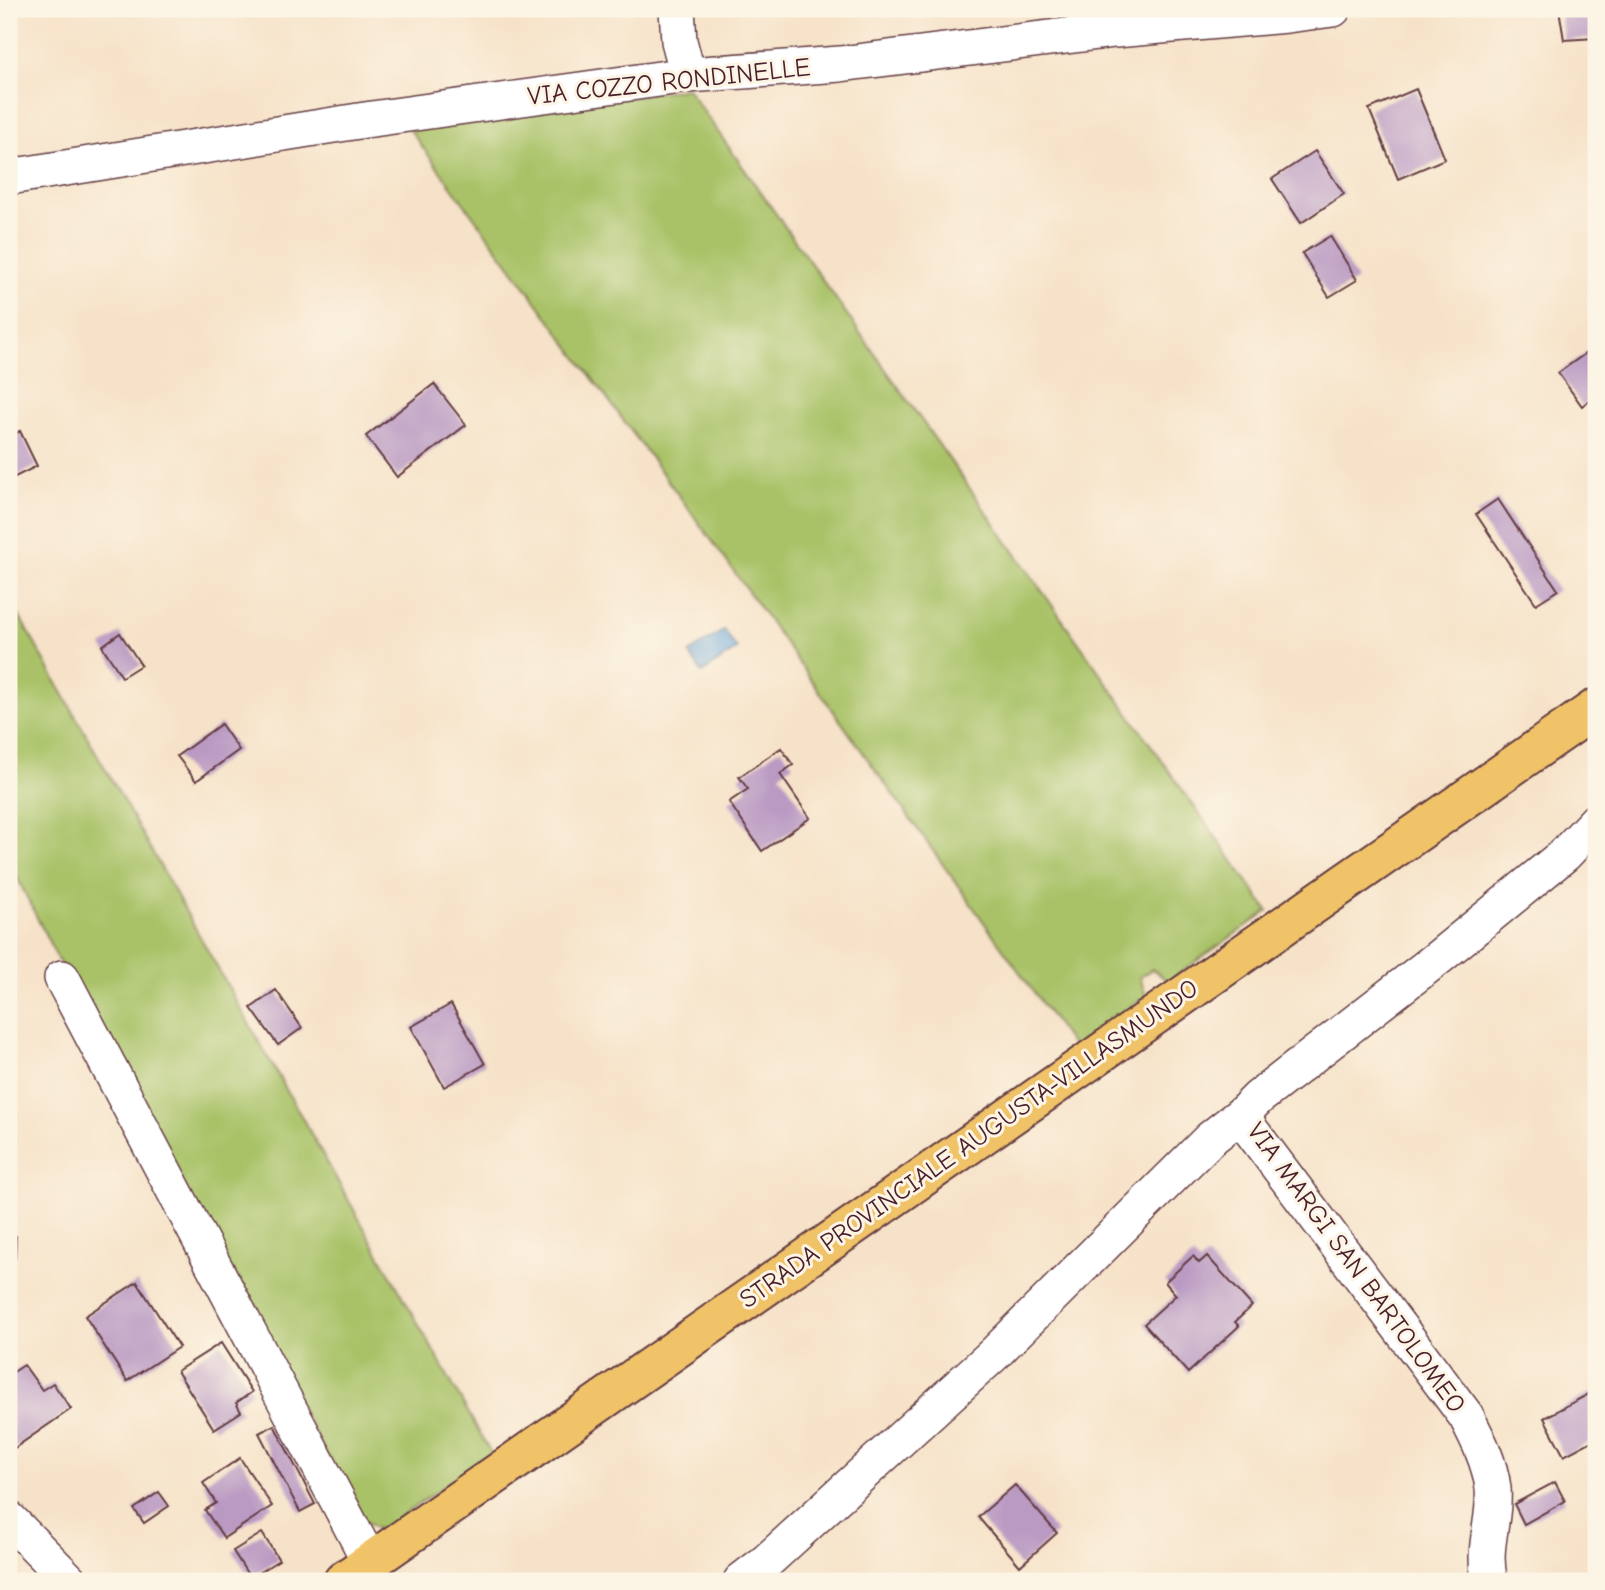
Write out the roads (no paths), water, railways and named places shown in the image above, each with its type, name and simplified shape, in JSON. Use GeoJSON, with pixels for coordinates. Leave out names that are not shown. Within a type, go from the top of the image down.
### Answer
{"type":"FeatureCollection","features":[{"type":"Feature","properties":{"kind":"main road","name":"STRADA PROVINCIALE AUGUSTA-VILLASMUNDO"},"geometry":{"type":"LineString","coordinates":[[356,1571],[1596,708]]}},
{"type":"Feature","properties":{"kind":"street"},"geometry":{"type":"LineString","coordinates":[[677,9],[679,41],[688,75]]}},
{"type":"Feature","properties":{"kind":"street","name":"VIA COZZO RONDINELLE"},"geometry":{"type":"LineString","coordinates":[[9,177],[365,120],[688,75],[840,64],[1115,30],[1333,9]]}},
{"type":"Feature","properties":{"kind":"street","name":"VIA MARGI SAN BARTOLOMEO"},"geometry":{"type":"LineString","coordinates":[[1490,1581],[1485,1563],[1493,1490],[1478,1438],[1465,1416],[1250,1129],[1243,1113],[1258,1098],[1438,958],[1565,854],[1596,821]]}},
{"type":"Feature","properties":{"kind":"street"},"geometry":{"type":"LineString","coordinates":[[61,978],[356,1571]]}},
{"type":"Feature","properties":{"kind":"street"},"geometry":{"type":"LineString","coordinates":[[741,1581],[766,1562],[994,1354],[1210,1139],[1243,1113]]}},
{"type":"Feature","properties":{"kind":"street"},"geometry":{"type":"LineString","coordinates":[[9,1519],[70,1581]]}},
{"type":"Feature","properties":{"kind":"water"},"geometry":{"type":"Polygon","coordinates":[[[724,630],[737,649],[702,673],[689,653],[724,630]]]}}]}
